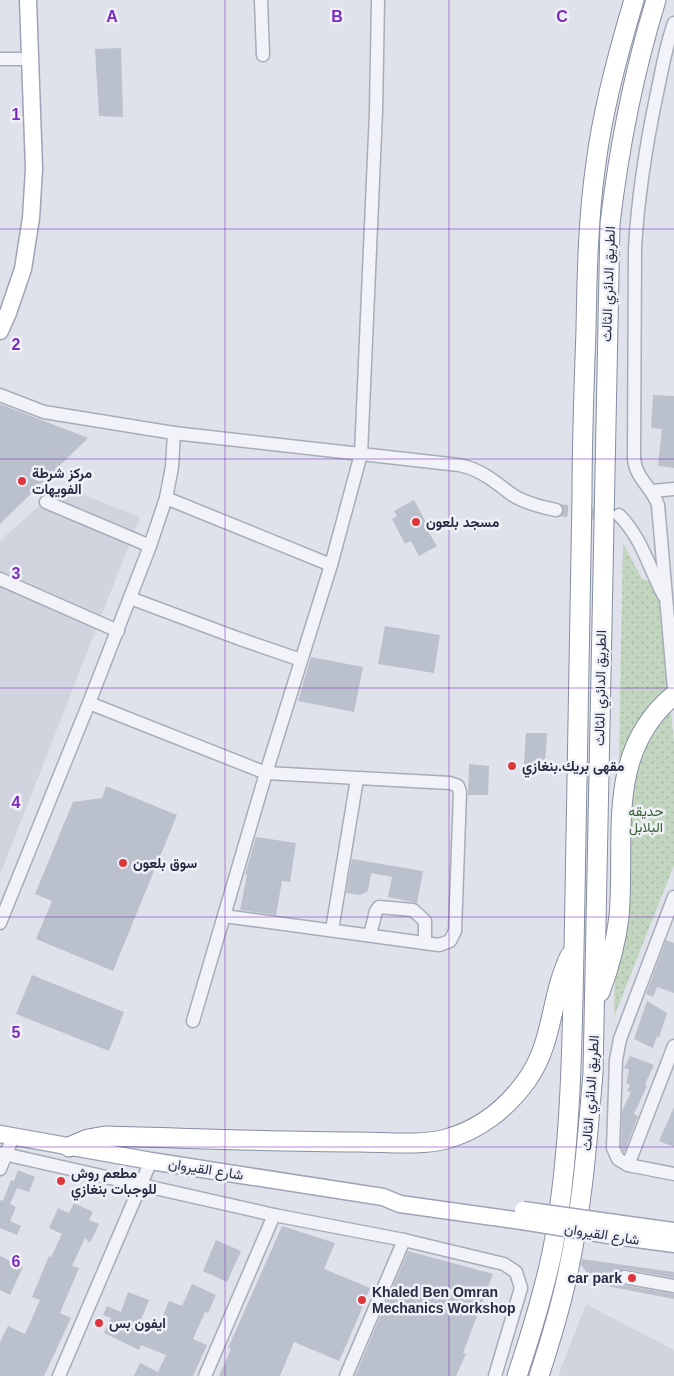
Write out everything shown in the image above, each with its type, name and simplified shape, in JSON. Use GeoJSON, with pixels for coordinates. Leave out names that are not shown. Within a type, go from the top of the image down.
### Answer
{"type":"FeatureCollection","features":[{"type":"Feature","properties":{"kind":"highway","name":"الطريق الدائري الثالث"},"geometry":{"type":"LineString","coordinates":[[517,1376],[540,1304],[552,1250],[561,1194],[571,1073],[582,466],[589,223],[602,128],[634,0]]}},
{"type":"Feature","properties":{"kind":"highway","name":"الطريق الدائري الثالث"},"geometry":{"type":"LineString","coordinates":[[538,1376],[566,1281],[582,1195],[593,1073],[610,224],[617,161],[627,112],[656,0]]}},
{"type":"Feature","properties":{"kind":"highway"},"geometry":{"type":"LineString","coordinates":[[594,1007],[610,962],[619,918],[622,797],[626,772],[643,729],[655,712],[674,695]]}},
{"type":"Feature","properties":{"kind":"highway"},"geometry":{"type":"LineString","coordinates":[[69,1147],[88,1139],[105,1136],[346,1142],[433,1142],[458,1135],[481,1124],[502,1109],[531,1073],[547,1039],[557,990],[574,948]]}},
{"type":"Feature","properties":{"kind":"main road"},"geometry":{"type":"LineString","coordinates":[[0,331],[23,269],[30,218],[34,169],[28,0]]}},
{"type":"Feature","properties":{"kind":"main road","name":"شارع القيروان"},"geometry":{"type":"LineString","coordinates":[[7,1136],[151,1161],[383,1197],[391,1202],[400,1204],[523,1216],[615,1229],[674,1231]]}},
{"type":"Feature","properties":{"kind":"main road","name":"شارع القيروان"},"geometry":{"type":"LineString","coordinates":[[615,1229],[674,1244]]}},
{"type":"Feature","properties":{"kind":"street"},"geometry":{"type":"LineString","coordinates":[[261,0],[263,55]]}},
{"type":"Feature","properties":{"kind":"street"},"geometry":{"type":"LineString","coordinates":[[192,1021],[266,773],[331,565],[361,454],[376,112],[378,0]]}},
{"type":"Feature","properties":{"kind":"street"},"geometry":{"type":"LineString","coordinates":[[674,22],[663,63],[645,149],[634,248],[634,460],[638,474],[656,498],[659,511],[667,603],[671,624],[674,689]]}},
{"type":"Feature","properties":{"kind":"street"},"geometry":{"type":"LineString","coordinates":[[0,59],[29,58]]}},
{"type":"Feature","properties":{"kind":"street"},"geometry":{"type":"LineString","coordinates":[[0,395],[44,412],[174,433],[471,467],[522,500],[556,510]]}},
{"type":"Feature","properties":{"kind":"street"},"geometry":{"type":"LineString","coordinates":[[0,922],[89,703],[150,546],[166,498],[172,467],[174,433]]}},
{"type":"Feature","properties":{"kind":"street"},"geometry":{"type":"LineString","coordinates":[[652,491],[674,489]]}},
{"type":"Feature","properties":{"kind":"street"},"geometry":{"type":"LineString","coordinates":[[166,498],[331,565]]}},
{"type":"Feature","properties":{"kind":"street"},"geometry":{"type":"LineString","coordinates":[[46,502],[150,546]]}},
{"type":"Feature","properties":{"kind":"street"},"geometry":{"type":"LineString","coordinates":[[619,515],[634,531],[652,574],[667,603]]}},
{"type":"Feature","properties":{"kind":"street"},"geometry":{"type":"LineString","coordinates":[[0,579],[118,630]]}},
{"type":"Feature","properties":{"kind":"street"},"geometry":{"type":"LineString","coordinates":[[130,598],[301,660]]}},
{"type":"Feature","properties":{"kind":"street"},"geometry":{"type":"LineString","coordinates":[[89,703],[266,773],[450,783],[458,786],[460,792],[455,931],[450,941],[439,945],[224,916]]}},
{"type":"Feature","properties":{"kind":"street"},"geometry":{"type":"LineString","coordinates":[[332,930],[358,779]]}},
{"type":"Feature","properties":{"kind":"street"},"geometry":{"type":"LineString","coordinates":[[674,897],[620,1039],[616,1060],[613,1148],[618,1159],[628,1165],[674,1174]]}},
{"type":"Feature","properties":{"kind":"street"},"geometry":{"type":"LineString","coordinates":[[370,935],[376,910],[380,907],[413,910],[425,921],[425,943]]}},
{"type":"Feature","properties":{"kind":"street"},"geometry":{"type":"LineString","coordinates":[[628,1165],[674,1046]]}},
{"type":"Feature","properties":{"kind":"street"},"geometry":{"type":"LineString","coordinates":[[0,1169],[7,1136]]}},
{"type":"Feature","properties":{"kind":"street"},"geometry":{"type":"LineString","coordinates":[[3,1154],[274,1215],[404,1240],[504,1264],[516,1272],[521,1288],[496,1376]]}},
{"type":"Feature","properties":{"kind":"street"},"geometry":{"type":"LineString","coordinates":[[59,1376],[151,1161]]}},
{"type":"Feature","properties":{"kind":"street"},"geometry":{"type":"LineString","coordinates":[[205,1376],[274,1215]]}},
{"type":"Feature","properties":{"kind":"street"},"geometry":{"type":"LineString","coordinates":[[346,1376],[404,1240]]}},
{"type":"Feature","properties":{"kind":"street"},"geometry":{"type":"LineString","coordinates":[[624,1277],[674,1286]]}},
{"type":"Feature","properties":{"kind":"shaded area"},"geometry":{"type":"Polygon","coordinates":[[[61,486],[140,517],[0,875],[0,541],[61,486]]]}},
{"type":"Feature","properties":{"kind":"shaded area"},"geometry":{"type":"Polygon","coordinates":[[[586,1304],[674,1350],[674,1376],[558,1376],[586,1304]]]}},
{"type":"Feature","properties":{"kind":"green space","name":"حديقه البلابل"},"geometry":{"type":"Polygon","coordinates":[[[623,543],[642,579],[659,584],[674,744],[674,865],[614,1017],[623,543]]]}},
{"type":"Feature","properties":{"kind":"building"},"geometry":{"type":"Polygon","coordinates":[[[121,48],[123,117],[99,116],[95,49],[121,48]]]}},
{"type":"Feature","properties":{"kind":"building"},"geometry":{"type":"Polygon","coordinates":[[[653,395],[674,396],[674,468],[658,466],[662,429],[651,428],[653,395]]]}},
{"type":"Feature","properties":{"kind":"building","name":"مركز شرطة الفويهات"},"geometry":{"type":"Polygon","coordinates":[[[0,404],[88,438],[0,524],[0,404]]]}},
{"type":"Feature","properties":{"kind":"building"},"geometry":{"type":"Polygon","coordinates":[[[414,500],[437,546],[419,556],[411,541],[405,544],[392,519],[397,516],[394,511],[414,500]]]}},
{"type":"Feature","properties":{"kind":"building"},"geometry":{"type":"Polygon","coordinates":[[[385,626],[440,635],[434,673],[378,664],[385,626]]]}},
{"type":"Feature","properties":{"kind":"building"},"geometry":{"type":"Polygon","coordinates":[[[311,657],[363,667],[354,712],[298,701],[311,657]]]}},
{"type":"Feature","properties":{"kind":"building"},"geometry":{"type":"Polygon","coordinates":[[[526,733],[547,733],[545,764],[524,764],[526,733]]]}},
{"type":"Feature","properties":{"kind":"building"},"geometry":{"type":"Polygon","coordinates":[[[469,764],[489,766],[488,795],[468,795],[469,764]]]}},
{"type":"Feature","properties":{"kind":"building"},"geometry":{"type":"Polygon","coordinates":[[[106,786],[177,815],[113,971],[36,939],[52,901],[35,894],[73,802],[102,798],[106,786]]]}},
{"type":"Feature","properties":{"kind":"building"},"geometry":{"type":"Polygon","coordinates":[[[256,837],[296,843],[290,882],[282,881],[276,915],[240,910],[247,875],[245,874],[256,837]]]}},
{"type":"Feature","properties":{"kind":"building"},"geometry":{"type":"Polygon","coordinates":[[[352,859],[423,871],[417,903],[388,897],[392,877],[371,873],[368,891],[360,895],[346,893],[352,859]]]}},
{"type":"Feature","properties":{"kind":"building"},"geometry":{"type":"Polygon","coordinates":[[[666,940],[674,943],[674,993],[657,987],[653,997],[646,994],[666,940]]]}},
{"type":"Feature","properties":{"kind":"building"},"geometry":{"type":"Polygon","coordinates":[[[32,975],[124,1012],[109,1051],[16,1014],[32,975]]]}},
{"type":"Feature","properties":{"kind":"building"},"geometry":{"type":"Polygon","coordinates":[[[647,1001],[667,1013],[659,1038],[657,1036],[653,1048],[634,1039],[647,1001]]]}},
{"type":"Feature","properties":{"kind":"building"},"geometry":{"type":"Polygon","coordinates":[[[630,1056],[654,1065],[634,1114],[638,1116],[624,1153],[621,1146],[622,1111],[631,1092],[627,1091],[630,1085],[626,1083],[629,1070],[624,1068],[630,1056]]]}},
{"type":"Feature","properties":{"kind":"building"},"geometry":{"type":"Polygon","coordinates":[[[674,1107],[674,1147],[659,1141],[674,1107]]]}},
{"type":"Feature","properties":{"kind":"building"},"geometry":{"type":"Polygon","coordinates":[[[18,1170],[35,1177],[29,1192],[17,1188],[10,1204],[16,1207],[10,1221],[21,1226],[17,1235],[0,1228],[0,1200],[3,1201],[11,1180],[14,1181],[18,1170]]]}},
{"type":"Feature","properties":{"kind":"building"},"geometry":{"type":"Polygon","coordinates":[[[74,1203],[93,1212],[89,1220],[99,1224],[90,1243],[85,1238],[72,1266],[79,1268],[60,1313],[71,1318],[44,1376],[0,1376],[0,1342],[8,1326],[25,1334],[40,1300],[32,1297],[49,1256],[51,1257],[62,1234],[49,1228],[58,1208],[69,1213],[74,1203]]]}},
{"type":"Feature","properties":{"kind":"building"},"geometry":{"type":"Polygon","coordinates":[[[282,1226],[335,1243],[324,1269],[370,1288],[355,1325],[339,1361],[294,1342],[280,1376],[219,1376],[231,1349],[228,1348],[282,1226]]]}},
{"type":"Feature","properties":{"kind":"building"},"geometry":{"type":"Polygon","coordinates":[[[216,1240],[241,1251],[227,1282],[203,1271],[216,1240]]]}},
{"type":"Feature","properties":{"kind":"building"},"geometry":{"type":"Polygon","coordinates":[[[408,1251],[493,1274],[463,1353],[466,1354],[456,1376],[355,1376],[408,1251]]]}},
{"type":"Feature","properties":{"kind":"building"},"geometry":{"type":"Polygon","coordinates":[[[0,1256],[23,1267],[10,1295],[0,1290],[0,1256]]]}},
{"type":"Feature","properties":{"kind":"building"},"geometry":{"type":"Polygon","coordinates":[[[582,1259],[674,1272],[674,1278],[625,1269],[618,1271],[616,1276],[622,1285],[674,1294],[674,1299],[596,1284],[581,1265],[582,1259]]]}},
{"type":"Feature","properties":{"kind":"building"},"geometry":{"type":"Polygon","coordinates":[[[192,1284],[216,1295],[208,1313],[205,1312],[193,1339],[207,1345],[193,1376],[134,1376],[140,1363],[158,1372],[166,1355],[141,1345],[139,1350],[104,1333],[111,1318],[103,1315],[107,1306],[121,1312],[128,1292],[149,1300],[140,1322],[157,1330],[169,1301],[182,1306],[192,1284]]]}},
{"type":"Feature","properties":{"kind":"tunnel"},"geometry":{"type":"LineString","coordinates":[[556,510],[611,515]]}},
{"type":"Feature","properties":{"kind":"place","name":"مركز شرطة الفويهات"},"geometry":{"type":"Point","coordinates":[22,481]}},
{"type":"Feature","properties":{"kind":"place","name":"مسجد بلعون"},"geometry":{"type":"Point","coordinates":[416,522]}},
{"type":"Feature","properties":{"kind":"place","name":"مقهى بريك.بنغازي"},"geometry":{"type":"Point","coordinates":[512,766]}},
{"type":"Feature","properties":{"kind":"place","name":"سوق بلعون"},"geometry":{"type":"Point","coordinates":[123,863]}},
{"type":"Feature","properties":{"kind":"place","name":"مطعم روش للوجبات بنغازي"},"geometry":{"type":"Point","coordinates":[61,1181]}},
{"type":"Feature","properties":{"kind":"place","name":"car park"},"geometry":{"type":"Point","coordinates":[632,1278]}},
{"type":"Feature","properties":{"kind":"place","name":"Khaled Ben Omran Mechanics Workshop"},"geometry":{"type":"Point","coordinates":[362,1300]}},
{"type":"Feature","properties":{"kind":"place","name":"ايفون بس"},"geometry":{"type":"Point","coordinates":[99,1323]}}]}
